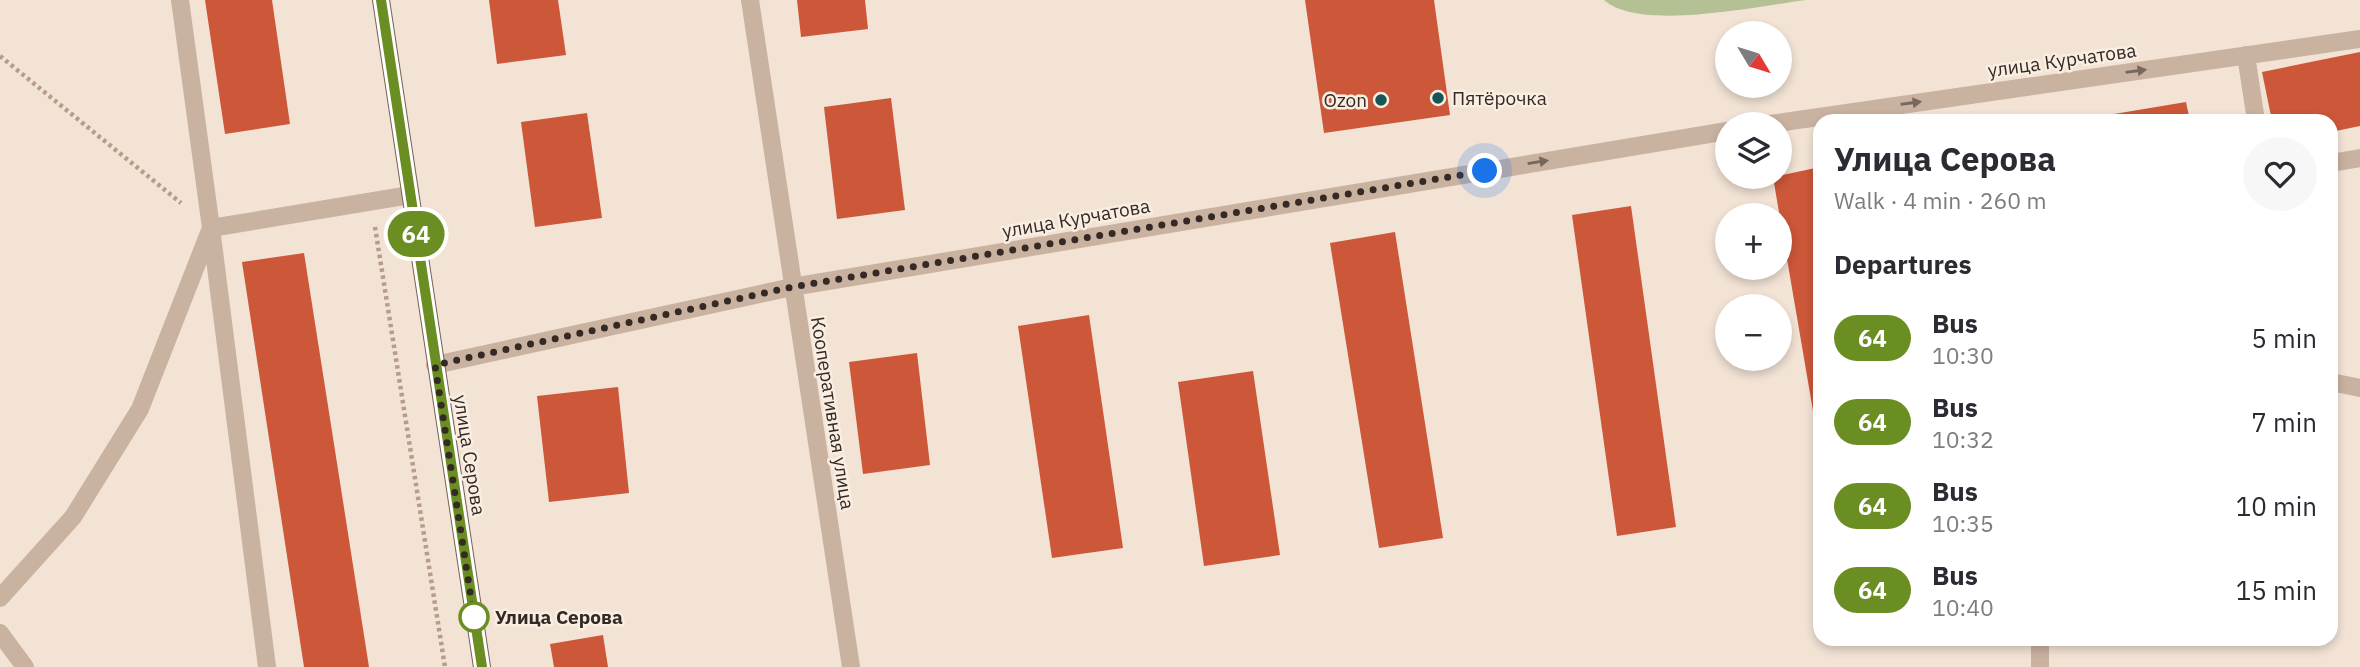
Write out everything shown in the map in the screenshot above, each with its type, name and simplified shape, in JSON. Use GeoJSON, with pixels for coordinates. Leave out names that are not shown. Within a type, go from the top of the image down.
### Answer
{"type":"FeatureCollection","features":[{"type":"Feature","properties":{"kind":"main road","name":"улица Серова"},"geometry":{"type":"LineString","coordinates":[[381,0],[482,667]]}},
{"type":"Feature","properties":{"kind":"street"},"geometry":{"type":"LineString","coordinates":[[180,0],[267,667]]}},
{"type":"Feature","properties":{"kind":"street","name":"Кооперативная улица"},"geometry":{"type":"LineString","coordinates":[[750,0],[851,667]]}},
{"type":"Feature","properties":{"kind":"street","name":"улица Курчатова"},"geometry":{"type":"LineString","coordinates":[[1839,114],[2360,38]]}},
{"type":"Feature","properties":{"kind":"street"},"geometry":{"type":"LineString","coordinates":[[2246,55],[2255,114]]}},
{"type":"Feature","properties":{"kind":"street","name":"улица Курчатова"},"geometry":{"type":"LineString","coordinates":[[1792,121],[1813,118]]}},
{"type":"Feature","properties":{"kind":"street","name":"улица Курчатова"},"geometry":{"type":"LineString","coordinates":[[435,365],[792,287],[1715,133]]}},
{"type":"Feature","properties":{"kind":"street"},"geometry":{"type":"LineString","coordinates":[[2338,162],[2360,158]]}},
{"type":"Feature","properties":{"kind":"street"},"geometry":{"type":"LineString","coordinates":[[211,228],[410,195]]}},
{"type":"Feature","properties":{"kind":"street"},"geometry":{"type":"LineString","coordinates":[[0,598],[73,517],[140,409],[211,228]]}},
{"type":"Feature","properties":{"kind":"street"},"geometry":{"type":"LineString","coordinates":[[2338,383],[2360,388]]}},
{"type":"Feature","properties":{"kind":"street"},"geometry":{"type":"LineString","coordinates":[[0,633],[25,667]]}},
{"type":"Feature","properties":{"kind":"street"},"geometry":{"type":"LineString","coordinates":[[2040,646],[2040,667]]}},
{"type":"Feature","properties":{"kind":"path"},"geometry":{"type":"LineString","coordinates":[[0,56],[211,228]]}},
{"type":"Feature","properties":{"kind":"path"},"geometry":{"type":"LineString","coordinates":[[371,202],[445,667]]}},
{"type":"Feature","properties":{"kind":"green space"},"geometry":{"type":"Polygon","coordinates":[[[1604,0],[1806,0],[1671,16],[1621,9],[1604,0]]]}},
{"type":"Feature","properties":{"kind":"building"},"geometry":{"type":"Polygon","coordinates":[[[205,0],[272,0],[290,124],[225,134],[205,0]]]}},
{"type":"Feature","properties":{"kind":"building"},"geometry":{"type":"Polygon","coordinates":[[[489,0],[558,0],[566,55],[497,64],[489,0]]]}},
{"type":"Feature","properties":{"kind":"building"},"geometry":{"type":"Polygon","coordinates":[[[797,0],[865,0],[868,29],[801,37],[797,0]]]}},
{"type":"Feature","properties":{"kind":"building"},"geometry":{"type":"Polygon","coordinates":[[[1305,0],[1434,0],[1450,115],[1324,133],[1305,0]]]}},
{"type":"Feature","properties":{"kind":"building"},"geometry":{"type":"Polygon","coordinates":[[[2360,52],[2360,126],[2338,131],[2338,114],[2271,114],[2262,72],[2360,52]]]}},
{"type":"Feature","properties":{"kind":"building"},"geometry":{"type":"Polygon","coordinates":[[[891,98],[905,210],[837,219],[824,107],[891,98]]]}},
{"type":"Feature","properties":{"kind":"building"},"geometry":{"type":"Polygon","coordinates":[[[2186,102],[2189,114],[2114,114],[2186,102]]]}},
{"type":"Feature","properties":{"kind":"building"},"geometry":{"type":"Polygon","coordinates":[[[587,113],[602,218],[535,227],[521,122],[587,113]]]}},
{"type":"Feature","properties":{"kind":"building"},"geometry":{"type":"Polygon","coordinates":[[[1813,168],[1813,411],[1791,280],[1792,203],[1777,203],[1775,189],[1792,189],[1792,173],[1813,168]]]}},
{"type":"Feature","properties":{"kind":"building"},"geometry":{"type":"Polygon","coordinates":[[[1631,206],[1676,527],[1617,536],[1572,215],[1631,206]]]}},
{"type":"Feature","properties":{"kind":"building"},"geometry":{"type":"Polygon","coordinates":[[[1395,232],[1443,538],[1379,548],[1330,243],[1395,232]]]}},
{"type":"Feature","properties":{"kind":"building"},"geometry":{"type":"Polygon","coordinates":[[[304,253],[369,667],[304,667],[242,262],[304,253]]]}},
{"type":"Feature","properties":{"kind":"building"},"geometry":{"type":"Polygon","coordinates":[[[1089,315],[1123,548],[1052,558],[1018,326],[1089,315]]]}},
{"type":"Feature","properties":{"kind":"building"},"geometry":{"type":"Polygon","coordinates":[[[917,353],[930,465],[863,474],[849,362],[917,353]]]}},
{"type":"Feature","properties":{"kind":"building"},"geometry":{"type":"Polygon","coordinates":[[[1253,371],[1280,555],[1204,566],[1178,382],[1253,371]]]}},
{"type":"Feature","properties":{"kind":"building"},"geometry":{"type":"Polygon","coordinates":[[[618,387],[629,493],[549,502],[537,396],[618,387]]]}},
{"type":"Feature","properties":{"kind":"building"},"geometry":{"type":"Polygon","coordinates":[[[603,635],[608,667],[554,667],[550,644],[603,635]]]}},
{"type":"Feature","properties":{"kind":"bus line","name":"64"},"geometry":{"type":"LineString","coordinates":[[381,0],[482,667]]}},
{"type":"Feature","properties":{"kind":"place","name":"Пятёрочка"},"geometry":{"type":"Point","coordinates":[1438,98]}},
{"type":"Feature","properties":{"kind":"place","name":"Ozon"},"geometry":{"type":"Point","coordinates":[1381,100]}},
{"type":"Feature","properties":{"kind":"place","name":"Улица Серова"},"geometry":{"type":"Point","coordinates":[474,617]}},
{"type":"Feature","properties":{"kind":"route"},"geometry":{"type":"LineString","coordinates":[[474,617],[435,365],[792,287],[1485,171]]}}]}
